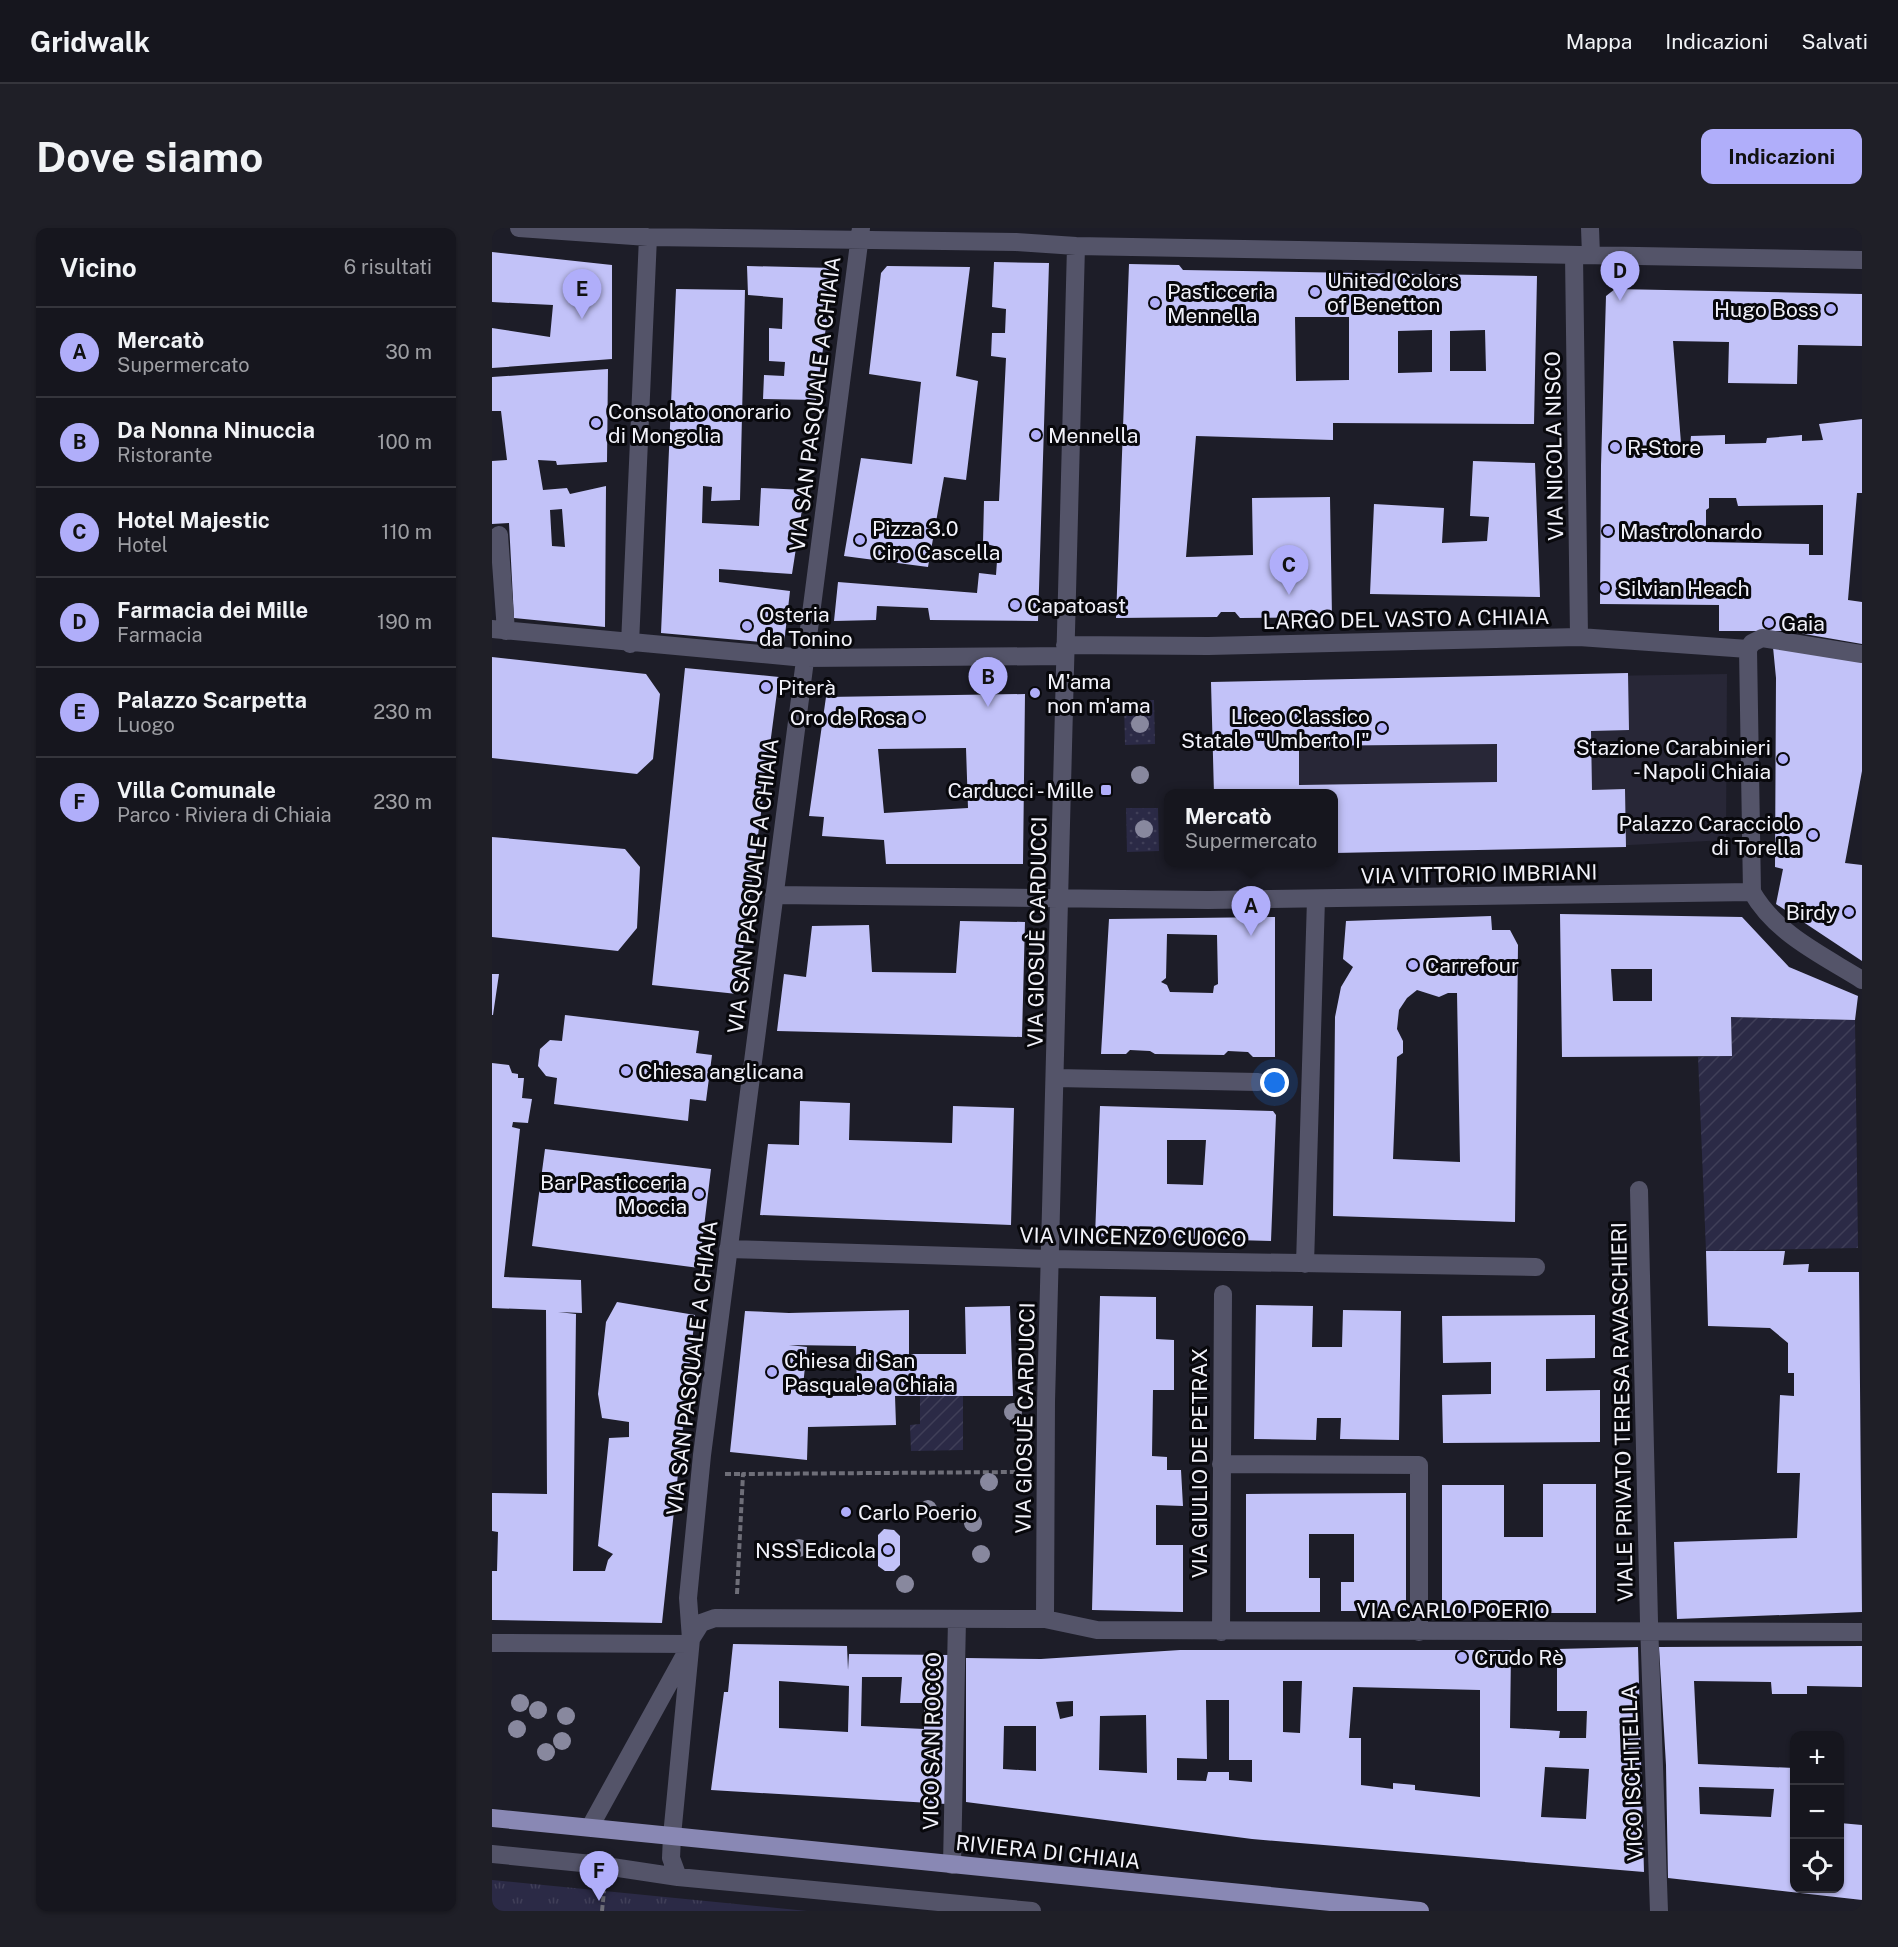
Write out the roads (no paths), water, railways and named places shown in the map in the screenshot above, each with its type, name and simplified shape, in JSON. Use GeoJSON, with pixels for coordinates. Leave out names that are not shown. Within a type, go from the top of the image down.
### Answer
{"type":"FeatureCollection","features":[{"type":"Feature","properties":{"kind":"main road","name":"RIVIERA DI CHIAIA"},"geometry":{"type":"LineString","coordinates":[[492,1818],[1420,1911]]}},
{"type":"Feature","properties":{"kind":"street"},"geometry":{"type":"LineString","coordinates":[[519,228],[648,237],[860,234],[1076,246],[1862,260]]}},
{"type":"Feature","properties":{"kind":"street","name":"VIA NICOLA NISCO"},"geometry":{"type":"LineString","coordinates":[[1579,637],[1583,255],[1590,228]]}},
{"type":"Feature","properties":{"kind":"street","name":"VIA SAN PASQUALE A CHIAIA"},"geometry":{"type":"LineString","coordinates":[[672,1836],[690,1642],[689,1581],[729,1249],[860,234]]}},
{"type":"Feature","properties":{"kind":"street"},"geometry":{"type":"LineString","coordinates":[[630,644],[648,237]]}},
{"type":"Feature","properties":{"kind":"street","name":"VIA GIOSUÈ CARDUCCI"},"geometry":{"type":"LineString","coordinates":[[1045,1619],[1046,1402],[1061,899],[1076,246]]}},
{"type":"Feature","properties":{"kind":"street"},"geometry":{"type":"LineString","coordinates":[[499,535],[499,630]]}},
{"type":"Feature","properties":{"kind":"street","name":"LARGO DEL VASTO A CHIAIA"},"geometry":{"type":"LineString","coordinates":[[499,630],[630,644],[805,658],[1579,637],[1748,649]]}},
{"type":"Feature","properties":{"kind":"street"},"geometry":{"type":"LineString","coordinates":[[1862,654],[1762,638],[1752,642],[1748,649],[1752,892],[1760,906],[1790,934],[1862,980]]}},
{"type":"Feature","properties":{"kind":"street","name":"VIA VITTORIO IMBRIANI"},"geometry":{"type":"LineString","coordinates":[[774,895],[1061,899],[1316,899],[1752,892]]}},
{"type":"Feature","properties":{"kind":"street"},"geometry":{"type":"LineString","coordinates":[[1305,1264],[1316,899]]}},
{"type":"Feature","properties":{"kind":"street"},"geometry":{"type":"LineString","coordinates":[[1056,1078],[1258,1082]]}},
{"type":"Feature","properties":{"kind":"street","name":"VIALE PRIVATO TERESA RAVASCHIERI"},"geometry":{"type":"LineString","coordinates":[[1639,1190],[1649,1633]]}},
{"type":"Feature","properties":{"kind":"street","name":"VIA VINCENZO CUOCO"},"geometry":{"type":"LineString","coordinates":[[729,1249],[1051,1259],[1536,1267]]}},
{"type":"Feature","properties":{"kind":"street","name":"VIA GIULIO DE PETRAX"},"geometry":{"type":"LineString","coordinates":[[1221,1632],[1223,1294]]}},
{"type":"Feature","properties":{"kind":"street"},"geometry":{"type":"LineString","coordinates":[[1221,1464],[1419,1465],[1419,1632]]}},
{"type":"Feature","properties":{"kind":"street","name":"VIA CARLO POERIO"},"geometry":{"type":"LineString","coordinates":[[690,1642],[700,1623],[716,1618],[1045,1619],[1097,1630],[1221,1632],[1862,1632]]}},
{"type":"Feature","properties":{"kind":"street","name":"VICO SAN ROCCO"},"geometry":{"type":"LineString","coordinates":[[952,1865],[957,1619]]}},
{"type":"Feature","properties":{"kind":"street","name":"VICO ISCHITELLA"},"geometry":{"type":"LineString","coordinates":[[1649,1633],[1659,1911]]}},
{"type":"Feature","properties":{"kind":"street"},"geometry":{"type":"LineString","coordinates":[[492,1643],[690,1642],[590,1827]]}},
{"type":"Feature","properties":{"kind":"street"},"geometry":{"type":"LineString","coordinates":[[672,1836],[672,1858],[678,1877]]}},
{"type":"Feature","properties":{"kind":"street"},"geometry":{"type":"LineString","coordinates":[[492,1854],[592,1864],[678,1877],[1032,1911]]}},
{"type":"Feature","properties":{"kind":"place","name":"United Colors of Benetton"},"geometry":{"type":"Point","coordinates":[1315,292]}},
{"type":"Feature","properties":{"kind":"place","name":"Farmacia dei Mille"},"geometry":{"type":"Point","coordinates":[1620,301]}},
{"type":"Feature","properties":{"kind":"place","name":"Pasticceria Mennella"},"geometry":{"type":"Point","coordinates":[1155,303]}},
{"type":"Feature","properties":{"kind":"place","name":"Hugo Boss"},"geometry":{"type":"Point","coordinates":[1831,309]}},
{"type":"Feature","properties":{"kind":"place","name":"Palazzo Scarpetta"},"geometry":{"type":"Point","coordinates":[582,319]}},
{"type":"Feature","properties":{"kind":"place","name":"Consolato onorario di Mongolia"},"geometry":{"type":"Point","coordinates":[596,423]}},
{"type":"Feature","properties":{"kind":"place","name":"Mennella"},"geometry":{"type":"Point","coordinates":[1036,435]}},
{"type":"Feature","properties":{"kind":"place","name":"R-Store"},"geometry":{"type":"Point","coordinates":[1615,447]}},
{"type":"Feature","properties":{"kind":"place","name":"Mastrolonardo"},"geometry":{"type":"Point","coordinates":[1608,531]}},
{"type":"Feature","properties":{"kind":"place","name":"Pizza 3.0 Ciro Cascella"},"geometry":{"type":"Point","coordinates":[860,540]}},
{"type":"Feature","properties":{"kind":"place","name":"Silvian Heach"},"geometry":{"type":"Point","coordinates":[1605,588]}},
{"type":"Feature","properties":{"kind":"place","name":"Hotel Majestic"},"geometry":{"type":"Point","coordinates":[1289,595]}},
{"type":"Feature","properties":{"kind":"place","name":"Capatoast"},"geometry":{"type":"Point","coordinates":[1015,605]}},
{"type":"Feature","properties":{"kind":"place","name":"Gaia"},"geometry":{"type":"Point","coordinates":[1769,623]}},
{"type":"Feature","properties":{"kind":"place","name":"Osteria da Tonino"},"geometry":{"type":"Point","coordinates":[747,626]}},
{"type":"Feature","properties":{"kind":"place","name":"Piterà"},"geometry":{"type":"Point","coordinates":[766,687]}},
{"type":"Feature","properties":{"kind":"place","name":"M'ama non m'ama"},"geometry":{"type":"Point","coordinates":[1035,693]}},
{"type":"Feature","properties":{"kind":"place","name":"Da Nonna Ninuccia"},"geometry":{"type":"Point","coordinates":[988,707]}},
{"type":"Feature","properties":{"kind":"place","name":"Oro de Rosa"},"geometry":{"type":"Point","coordinates":[919,717]}},
{"type":"Feature","properties":{"kind":"place","name":"Liceo Classico Statale \"Umberto I\""},"geometry":{"type":"Point","coordinates":[1382,728]}},
{"type":"Feature","properties":{"kind":"place","name":"Stazione Carabinieri - Napoli Chiaia"},"geometry":{"type":"Point","coordinates":[1783,759]}},
{"type":"Feature","properties":{"kind":"place","name":"Carducci - Mille"},"geometry":{"type":"Point","coordinates":[1106,790]}},
{"type":"Feature","properties":{"kind":"place","name":"Palazzo Caracciolo di Torella"},"geometry":{"type":"Point","coordinates":[1813,835]}},
{"type":"Feature","properties":{"kind":"place","name":"Birdy"},"geometry":{"type":"Point","coordinates":[1849,912]}},
{"type":"Feature","properties":{"kind":"place","name":"Mercatò"},"geometry":{"type":"Point","coordinates":[1251,936]}},
{"type":"Feature","properties":{"kind":"place","name":"Carrefour"},"geometry":{"type":"Point","coordinates":[1413,965]}},
{"type":"Feature","properties":{"kind":"place","name":"Chiesa anglicana"},"geometry":{"type":"Point","coordinates":[626,1071]}},
{"type":"Feature","properties":{"kind":"place","name":"Bar Pasticceria Moccia"},"geometry":{"type":"Point","coordinates":[699,1194]}},
{"type":"Feature","properties":{"kind":"place","name":"Chiesa di San Pasquale a Chiaia"},"geometry":{"type":"Point","coordinates":[772,1372]}},
{"type":"Feature","properties":{"kind":"place","name":"Carlo Poerio"},"geometry":{"type":"Point","coordinates":[846,1512]}},
{"type":"Feature","properties":{"kind":"place","name":"NSS Edicola"},"geometry":{"type":"Point","coordinates":[888,1550]}},
{"type":"Feature","properties":{"kind":"place","name":"Crudo Rè"},"geometry":{"type":"Point","coordinates":[1462,1657]}},
{"type":"Feature","properties":{"kind":"place","name":"Villa Comunale"},"geometry":{"type":"Point","coordinates":[599,1901]}}]}
